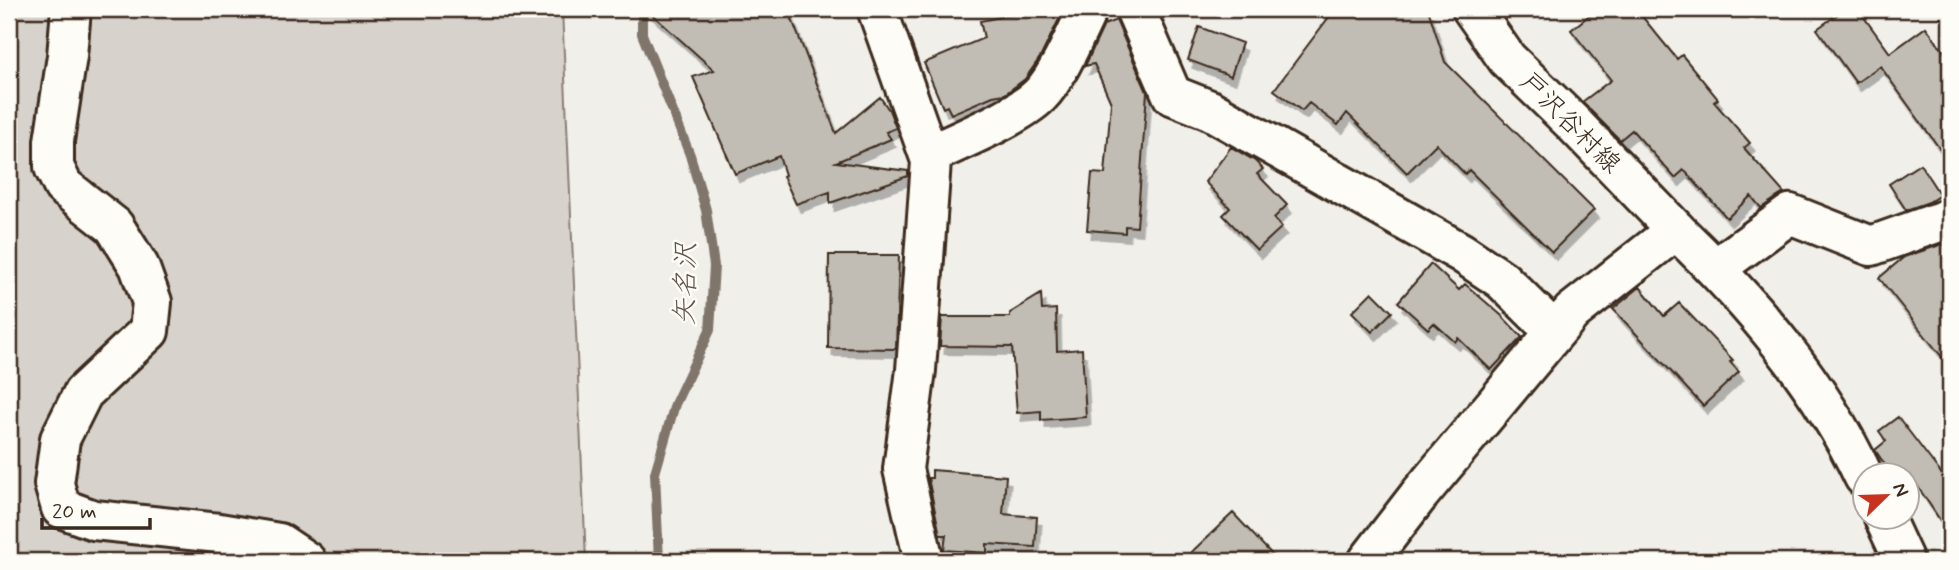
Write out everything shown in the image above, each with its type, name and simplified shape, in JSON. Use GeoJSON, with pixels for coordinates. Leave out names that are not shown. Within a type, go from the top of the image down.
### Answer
{"type":"FeatureCollection","features":[{"type":"Feature","properties":{"kind":"street"},"geometry":{"type":"LineString","coordinates":[[71,9],[54,141],[54,167],[63,186],[114,226],[139,266],[152,302],[149,331],[83,393],[60,439],[54,484],[61,508],[94,520],[219,533],[279,543],[306,561]]}},
{"type":"Feature","properties":{"kind":"street"},"geometry":{"type":"LineString","coordinates":[[884,9],[931,161],[916,370],[903,469],[924,561]]}},
{"type":"Feature","properties":{"kind":"street"},"geometry":{"type":"LineString","coordinates":[[929,155],[1002,119],[1040,96],[1054,75],[1088,9]]}},
{"type":"Feature","properties":{"kind":"street"},"geometry":{"type":"LineString","coordinates":[[1135,9],[1172,95],[1210,110],[1462,253],[1502,279],[1555,332]]}},
{"type":"Feature","properties":{"kind":"street","name":"戸沢谷村線"},"geometry":{"type":"LineString","coordinates":[[1472,9],[1507,59],[1716,268],[1800,367],[1855,462]]}},
{"type":"Feature","properties":{"kind":"street"},"geometry":{"type":"LineString","coordinates":[[1716,268],[1790,214],[1871,246],[1950,218]]}},
{"type":"Feature","properties":{"kind":"street"},"geometry":{"type":"LineString","coordinates":[[1368,561],[1419,495],[1572,312],[1676,230]]}},
{"type":"Feature","properties":{"kind":"street"},"geometry":{"type":"LineString","coordinates":[[1891,532],[1904,561]]}},
{"type":"Feature","properties":{"kind":"shaded area"},"geometry":{"type":"Polygon","coordinates":[[[9,9],[562,9],[586,561],[9,561],[9,9]]]}},
{"type":"Feature","properties":{"kind":"building"},"geometry":{"type":"Polygon","coordinates":[[[646,9],[788,9],[836,133],[880,97],[896,128],[886,132],[891,139],[836,162],[908,171],[908,176],[830,203],[830,192],[796,204],[783,176],[785,175],[779,156],[735,174],[693,77],[714,70],[646,9]]]}},
{"type":"Feature","properties":{"kind":"building"},"geometry":{"type":"Polygon","coordinates":[[[1042,9],[1064,9],[1041,56],[1025,79],[1005,94],[993,96],[951,114],[947,106],[943,108],[924,63],[984,38],[980,21],[1042,9]]]}},
{"type":"Feature","properties":{"kind":"building"},"geometry":{"type":"Polygon","coordinates":[[[1335,9],[1428,9],[1445,62],[1594,210],[1552,252],[1469,170],[1465,174],[1436,144],[1407,173],[1347,113],[1338,125],[1309,103],[1302,111],[1274,90],[1335,9]]]}},
{"type":"Feature","properties":{"kind":"building"},"geometry":{"type":"Polygon","coordinates":[[[1597,9],[1636,9],[1677,59],[1682,55],[1718,99],[1714,102],[1750,143],[1744,148],[1784,193],[1761,208],[1751,196],[1727,218],[1684,170],[1675,178],[1632,130],[1620,140],[1582,102],[1611,80],[1571,30],[1597,9]]]}},
{"type":"Feature","properties":{"kind":"building"},"geometry":{"type":"Polygon","coordinates":[[[1845,9],[1858,9],[1890,53],[1926,27],[1950,60],[1950,163],[1880,66],[1856,83],[1817,29],[1845,9]]]}},
{"type":"Feature","properties":{"kind":"building"},"geometry":{"type":"Polygon","coordinates":[[[1116,20],[1147,92],[1137,227],[1125,226],[1125,233],[1087,230],[1092,173],[1105,174],[1111,103],[1094,64],[1085,66],[1104,25],[1116,20]]]}},
{"type":"Feature","properties":{"kind":"building"},"geometry":{"type":"Polygon","coordinates":[[[1199,27],[1242,43],[1231,76],[1188,60],[1199,27]]]}},
{"type":"Feature","properties":{"kind":"building"},"geometry":{"type":"Polygon","coordinates":[[[1231,147],[1263,169],[1257,174],[1287,205],[1274,218],[1282,227],[1257,250],[1223,215],[1230,208],[1205,182],[1231,147]]]}},
{"type":"Feature","properties":{"kind":"building"},"geometry":{"type":"Polygon","coordinates":[[[1920,164],[1940,195],[1906,210],[1889,184],[1920,164]]]}},
{"type":"Feature","properties":{"kind":"building"},"geometry":{"type":"Polygon","coordinates":[[[1943,244],[1950,252],[1950,367],[1879,278],[1904,257],[1943,244]]]}},
{"type":"Feature","properties":{"kind":"building"},"geometry":{"type":"Polygon","coordinates":[[[829,255],[899,255],[896,349],[828,348],[829,255]]]}},
{"type":"Feature","properties":{"kind":"building"},"geometry":{"type":"Polygon","coordinates":[[[1431,264],[1459,290],[1465,284],[1522,337],[1491,370],[1458,338],[1455,342],[1434,323],[1428,329],[1398,302],[1431,264]]]}},
{"type":"Feature","properties":{"kind":"building"},"geometry":{"type":"Polygon","coordinates":[[[1640,287],[1664,316],[1679,303],[1733,360],[1730,362],[1739,372],[1703,406],[1613,309],[1640,287]]]}},
{"type":"Feature","properties":{"kind":"building"},"geometry":{"type":"Polygon","coordinates":[[[1372,292],[1392,312],[1372,332],[1352,312],[1372,292]]]}},
{"type":"Feature","properties":{"kind":"building"},"geometry":{"type":"Polygon","coordinates":[[[1041,294],[1042,310],[1056,309],[1057,351],[1082,349],[1086,417],[1041,420],[1041,411],[1017,413],[1012,347],[940,346],[942,317],[1010,317],[1010,313],[1041,294]]]}},
{"type":"Feature","properties":{"kind":"building"},"geometry":{"type":"Polygon","coordinates":[[[1898,417],[1950,485],[1950,535],[1920,490],[1920,462],[1883,462],[1875,450],[1886,441],[1879,431],[1898,417]]]}},
{"type":"Feature","properties":{"kind":"building"},"geometry":{"type":"Polygon","coordinates":[[[932,470],[1006,476],[1003,514],[1037,517],[1035,547],[987,544],[987,553],[944,550],[946,535],[940,535],[928,478],[932,478],[932,470]]]}},
{"type":"Feature","properties":{"kind":"building"},"geometry":{"type":"Polygon","coordinates":[[[1233,513],[1278,561],[1182,561],[1233,513]]]}},
{"type":"Feature","properties":{"kind":"waterway","name":"矢名沢"},"geometry":{"type":"LineString","coordinates":[[642,9],[642,34],[690,155],[706,210],[714,266],[710,330],[675,404],[655,473],[659,561]]}}]}
